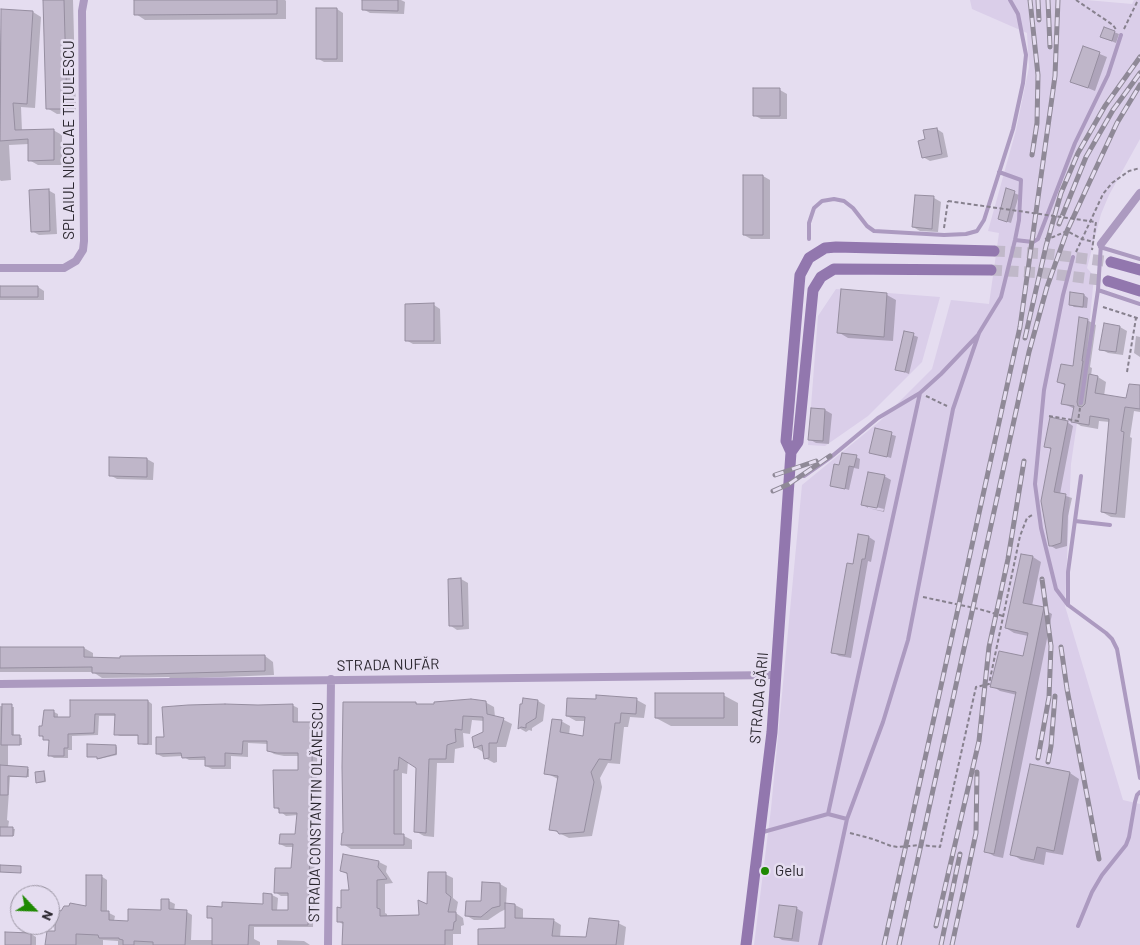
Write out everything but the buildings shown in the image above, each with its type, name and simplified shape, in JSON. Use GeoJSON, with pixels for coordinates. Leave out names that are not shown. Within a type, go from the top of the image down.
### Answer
{"type":"FeatureCollection","features":[{"type":"Feature","properties":{"kind":"main road","name":"STRADA GĂRII"},"geometry":{"type":"LineString","coordinates":[[792,452],[786,441],[800,275],[806,261],[814,253],[825,248],[836,247],[994,250]]}},
{"type":"Feature","properties":{"kind":"main road"},"geometry":{"type":"LineString","coordinates":[[1111,262],[1140,270]]}},
{"type":"Feature","properties":{"kind":"main road","name":"STRADA GĂRII"},"geometry":{"type":"LineString","coordinates":[[746,945],[776,675],[792,452],[798,442],[813,290],[821,277],[834,269],[991,270]]}},
{"type":"Feature","properties":{"kind":"main road"},"geometry":{"type":"LineString","coordinates":[[1108,282],[1140,291]]}},
{"type":"Feature","properties":{"kind":"street","name":"SPLAIUL NICOLAE TITULESCU"},"geometry":{"type":"LineString","coordinates":[[0,268],[64,268],[76,261],[83,250],[82,11],[84,0]]}},
{"type":"Feature","properties":{"kind":"street"},"geometry":{"type":"LineString","coordinates":[[1101,246],[1140,193]]}},
{"type":"Feature","properties":{"kind":"street","name":"STRADA NUFĂR"},"geometry":{"type":"LineString","coordinates":[[0,684],[776,675]]}},
{"type":"Feature","properties":{"kind":"street","name":"STRADA CONSTANTIN OLĂNESCU"},"geometry":{"type":"LineString","coordinates":[[328,945],[331,679]]}},
{"type":"Feature","properties":{"kind":"lane"},"geometry":{"type":"LineString","coordinates":[[809,239],[809,223],[814,208],[822,201],[834,199],[849,204],[867,226],[874,231],[944,235],[966,234],[977,231],[984,220],[1013,128],[1023,83],[1026,55],[1018,14],[1010,0]]}},
{"type":"Feature","properties":{"kind":"lane"},"geometry":{"type":"LineString","coordinates":[[1015,240],[1033,242],[1038,239],[1075,143],[1108,75],[1121,35]]}},
{"type":"Feature","properties":{"kind":"lane"},"geometry":{"type":"LineString","coordinates":[[804,476],[878,418],[920,393],[941,374],[979,333],[1001,297],[1019,220],[1021,180],[999,172]]}},
{"type":"Feature","properties":{"kind":"lane"},"geometry":{"type":"LineString","coordinates":[[1081,403],[1098,290],[1101,246],[1140,259]]}},
{"type":"Feature","properties":{"kind":"lane"},"geometry":{"type":"LineString","coordinates":[[1073,257],[1063,295],[1044,390],[1035,484],[1039,514],[1056,589],[1068,604],[1106,633],[1112,639],[1117,649],[1140,778]]}},
{"type":"Feature","properties":{"kind":"lane"},"geometry":{"type":"LineString","coordinates":[[1098,290],[1140,304]]}},
{"type":"Feature","properties":{"kind":"lane"},"geometry":{"type":"LineString","coordinates":[[820,945],[848,819],[883,722],[908,640],[953,409],[979,333]]}},
{"type":"Feature","properties":{"kind":"lane"},"geometry":{"type":"LineString","coordinates":[[828,814],[920,393]]}},
{"type":"Feature","properties":{"kind":"lane"},"geometry":{"type":"LineString","coordinates":[[1068,604],[1068,572],[1081,476]]}},
{"type":"Feature","properties":{"kind":"lane"},"geometry":{"type":"LineString","coordinates":[[1075,521],[1110,525]]}},
{"type":"Feature","properties":{"kind":"lane"},"geometry":{"type":"LineString","coordinates":[[1078,926],[1092,892],[1102,875],[1126,845],[1135,802],[1140,792]]}},
{"type":"Feature","properties":{"kind":"lane"},"geometry":{"type":"LineString","coordinates":[[760,832],[828,814],[848,819]]}},
{"type":"Feature","properties":{"kind":"path"},"geometry":{"type":"LineString","coordinates":[[1076,0],[1113,25],[1121,35],[1138,0]]}},
{"type":"Feature","properties":{"kind":"path"},"geometry":{"type":"LineString","coordinates":[[1073,257],[1103,194],[1112,183],[1129,171],[1140,168]]}},
{"type":"Feature","properties":{"kind":"path"},"geometry":{"type":"LineString","coordinates":[[944,231],[948,201],[1096,222],[1092,250]]}},
{"type":"Feature","properties":{"kind":"path"},"geometry":{"type":"LineString","coordinates":[[1038,239],[1053,237],[1067,231],[1101,246]]}},
{"type":"Feature","properties":{"kind":"path"},"geometry":{"type":"LineString","coordinates":[[1096,304],[1140,320]]}},
{"type":"Feature","properties":{"kind":"path"},"geometry":{"type":"LineString","coordinates":[[1127,372],[1136,318]]}},
{"type":"Feature","properties":{"kind":"path"},"geometry":{"type":"LineString","coordinates":[[920,393],[953,409]]}},
{"type":"Feature","properties":{"kind":"path"},"geometry":{"type":"LineString","coordinates":[[1042,415],[1078,421],[1081,403]]}},
{"type":"Feature","properties":{"kind":"path"},"geometry":{"type":"LineString","coordinates":[[845,831],[891,846],[920,845],[940,847],[976,687],[989,684],[1020,536],[1027,518],[1039,514]]}},
{"type":"Feature","properties":{"kind":"path"},"geometry":{"type":"LineString","coordinates":[[917,596],[1003,616]]}},
{"type":"Feature","properties":{"kind":"shaded area"},"geometry":{"type":"Polygon","coordinates":[[[970,0],[1086,0],[1132,4],[1134,0],[1140,0],[1140,139],[1109,195],[1101,214],[1087,268],[1094,276],[1086,361],[1071,464],[1065,606],[1123,800],[1140,804],[1140,945],[754,945],[771,809],[802,485],[880,421],[932,369],[951,300],[989,304],[999,233],[988,231],[1016,130],[1029,67],[1027,33],[972,9],[970,0]]]}},
{"type":"Feature","properties":{"kind":"shaded area"},"geometry":{"type":"Polygon","coordinates":[[[836,289],[940,297],[922,362],[868,416],[825,446],[808,445],[818,316],[836,289]]]}},
{"type":"Feature","properties":{"kind":"tunnel"},"geometry":{"type":"LineString","coordinates":[[994,251],[1048,254],[1111,262]]}},
{"type":"Feature","properties":{"kind":"tunnel"},"geometry":{"type":"LineString","coordinates":[[991,270],[1044,273],[1108,281]]}},
{"type":"Feature","properties":{"kind":"railway"},"geometry":{"type":"LineString","coordinates":[[1030,0],[1038,75],[1037,123],[1032,155]]}},
{"type":"Feature","properties":{"kind":"railway"},"geometry":{"type":"LineString","coordinates":[[1038,0],[1039,20]]}},
{"type":"Feature","properties":{"kind":"railway"},"geometry":{"type":"LineString","coordinates":[[1048,0],[1050,47]]}},
{"type":"Feature","properties":{"kind":"railway"},"geometry":{"type":"LineString","coordinates":[[884,945],[1020,327],[1055,76],[1058,0]]}},
{"type":"Feature","properties":{"kind":"railway"},"geometry":{"type":"LineString","coordinates":[[1025,338],[1046,246],[1061,193],[1078,153],[1105,106],[1140,57]]}},
{"type":"Feature","properties":{"kind":"railway"},"geometry":{"type":"LineString","coordinates":[[1059,224],[1086,157],[1113,110],[1140,73]]}},
{"type":"Feature","properties":{"kind":"railway"},"geometry":{"type":"LineString","coordinates":[[899,945],[1029,352],[1047,287],[1067,231],[1090,181],[1117,123],[1140,85]]}},
{"type":"Feature","properties":{"kind":"railway"},"geometry":{"type":"LineString","coordinates":[[773,491],[789,484],[830,456]]}},
{"type":"Feature","properties":{"kind":"railway"},"geometry":{"type":"LineString","coordinates":[[775,475],[816,461]]}},
{"type":"Feature","properties":{"kind":"railway"},"geometry":{"type":"LineString","coordinates":[[936,926],[979,741],[989,647],[1008,559],[1024,461]]}},
{"type":"Feature","properties":{"kind":"railway"},"geometry":{"type":"LineString","coordinates":[[1038,758],[1049,697],[1051,646],[1042,579]]}},
{"type":"Feature","properties":{"kind":"railway"},"geometry":{"type":"LineString","coordinates":[[1061,647],[1067,689],[1099,859]]}},
{"type":"Feature","properties":{"kind":"railway"},"geometry":{"type":"LineString","coordinates":[[1048,762],[1055,696]]}},
{"type":"Feature","properties":{"kind":"railway"},"geometry":{"type":"LineString","coordinates":[[952,945],[976,833],[977,772]]}},
{"type":"Feature","properties":{"kind":"railway"},"geometry":{"type":"LineString","coordinates":[[941,945],[960,854]]}},
{"type":"Feature","properties":{"kind":"place","name":"Gelu"},"geometry":{"type":"Point","coordinates":[765,871]}}]}
